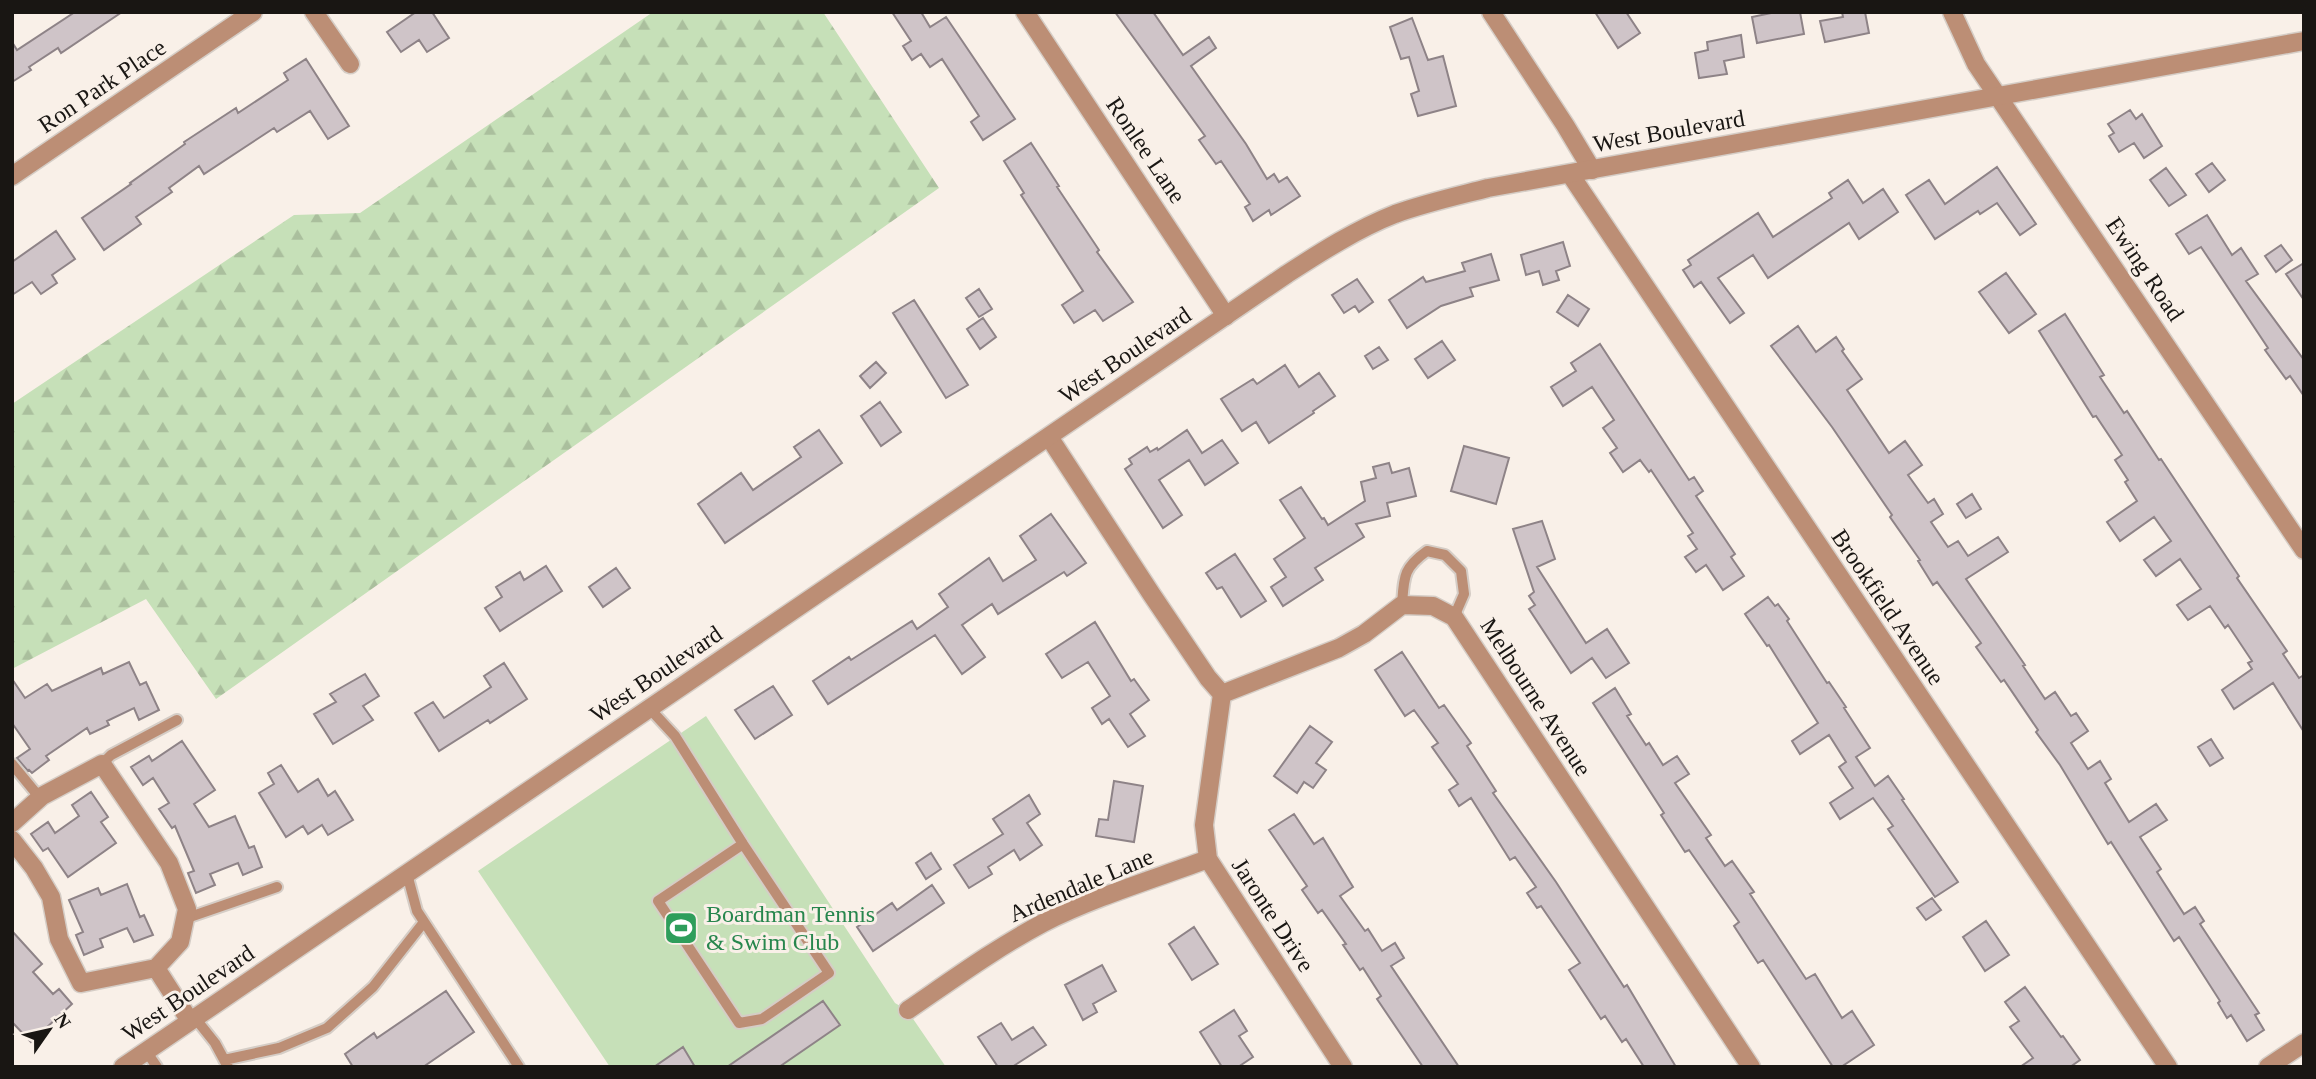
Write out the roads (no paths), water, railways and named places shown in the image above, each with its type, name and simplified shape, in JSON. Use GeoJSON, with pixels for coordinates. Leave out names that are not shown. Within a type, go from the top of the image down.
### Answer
{"type":"FeatureCollection","features":[{"type":"Feature","properties":{"kind":"street","name":"Ron Park Place"},"geometry":{"type":"LineString","coordinates":[[12,176],[253,12]]}},
{"type":"Feature","properties":{"kind":"street"},"geometry":{"type":"LineString","coordinates":[[314,12],[350,64]]}},
{"type":"Feature","properties":{"kind":"street","name":"Ronlee Lane"},"geometry":{"type":"LineString","coordinates":[[1025,12],[1226,316]]}},
{"type":"Feature","properties":{"kind":"street"},"geometry":{"type":"LineString","coordinates":[[1491,12],[1592,170]]}},
{"type":"Feature","properties":{"kind":"street","name":"Ewing Road"},"geometry":{"type":"LineString","coordinates":[[1952,12],[1976,64],[2304,550]]}},
{"type":"Feature","properties":{"kind":"street","name":"West Boulevard"},"geometry":{"type":"LineString","coordinates":[[123,1067],[1226,316],[1322,252],[1363,229],[1439,200],[1488,188],[2304,41]]}},
{"type":"Feature","properties":{"kind":"street","name":"Brookfield Avenue"},"geometry":{"type":"LineString","coordinates":[[1570,174],[2168,1067]]}},
{"type":"Feature","properties":{"kind":"street"},"geometry":{"type":"LineString","coordinates":[[1049,437],[1152,595],[1208,678],[1222,694],[1339,648],[1364,634],[1402,606]]}},
{"type":"Feature","properties":{"kind":"street","name":"Melbourne Avenue"},"geometry":{"type":"LineString","coordinates":[[1402,606],[1433,606],[1454,617],[1751,1067]]}},
{"type":"Feature","properties":{"kind":"street","name":"Jaronte Drive"},"geometry":{"type":"LineString","coordinates":[[1222,694],[1205,825],[1208,859],[1343,1067]]}},
{"type":"Feature","properties":{"kind":"street"},"geometry":{"type":"LineString","coordinates":[[12,822],[40,798],[102,764],[169,863],[187,909],[180,942],[156,968],[81,983],[59,939],[51,897],[34,868],[12,840]]}},
{"type":"Feature","properties":{"kind":"street","name":"Ardendale Lane"},"geometry":{"type":"LineString","coordinates":[[908,1010],[1044,923],[1208,859]]}},
{"type":"Feature","properties":{"kind":"street"},"geometry":{"type":"LineString","coordinates":[[156,968],[193,1019]]}},
{"type":"Feature","properties":{"kind":"street"},"geometry":{"type":"LineString","coordinates":[[2269,1067],[2304,1043]]}},
{"type":"Feature","properties":{"kind":"lane"},"geometry":{"type":"LineString","coordinates":[[1402,606],[1404,578],[1412,562],[1427,551],[1445,555],[1461,571],[1464,594],[1454,617]]}},
{"type":"Feature","properties":{"kind":"lane"},"geometry":{"type":"LineString","coordinates":[[650,709],[675,736],[829,974],[762,1019],[739,1023],[658,901],[743,844]]}},
{"type":"Feature","properties":{"kind":"lane"},"geometry":{"type":"LineString","coordinates":[[102,764],[111,755],[177,720]]}},
{"type":"Feature","properties":{"kind":"lane"},"geometry":{"type":"LineString","coordinates":[[12,764],[40,798]]}},
{"type":"Feature","properties":{"kind":"lane"},"geometry":{"type":"LineString","coordinates":[[407,874],[417,911],[519,1067]]}},
{"type":"Feature","properties":{"kind":"lane"},"geometry":{"type":"LineString","coordinates":[[184,919],[277,887]]}},
{"type":"Feature","properties":{"kind":"lane"},"geometry":{"type":"LineString","coordinates":[[193,1019],[215,1043],[226,1063],[279,1048],[327,1028],[373,987],[424,922]]}},
{"type":"Feature","properties":{"kind":"lane"},"geometry":{"type":"LineString","coordinates":[[146,1051],[157,1067]]}},
{"type":"Feature","properties":{"kind":"place","name":"Boardman Tennis & Swim Club"},"geometry":{"type":"Point","coordinates":[681,928]}}]}
